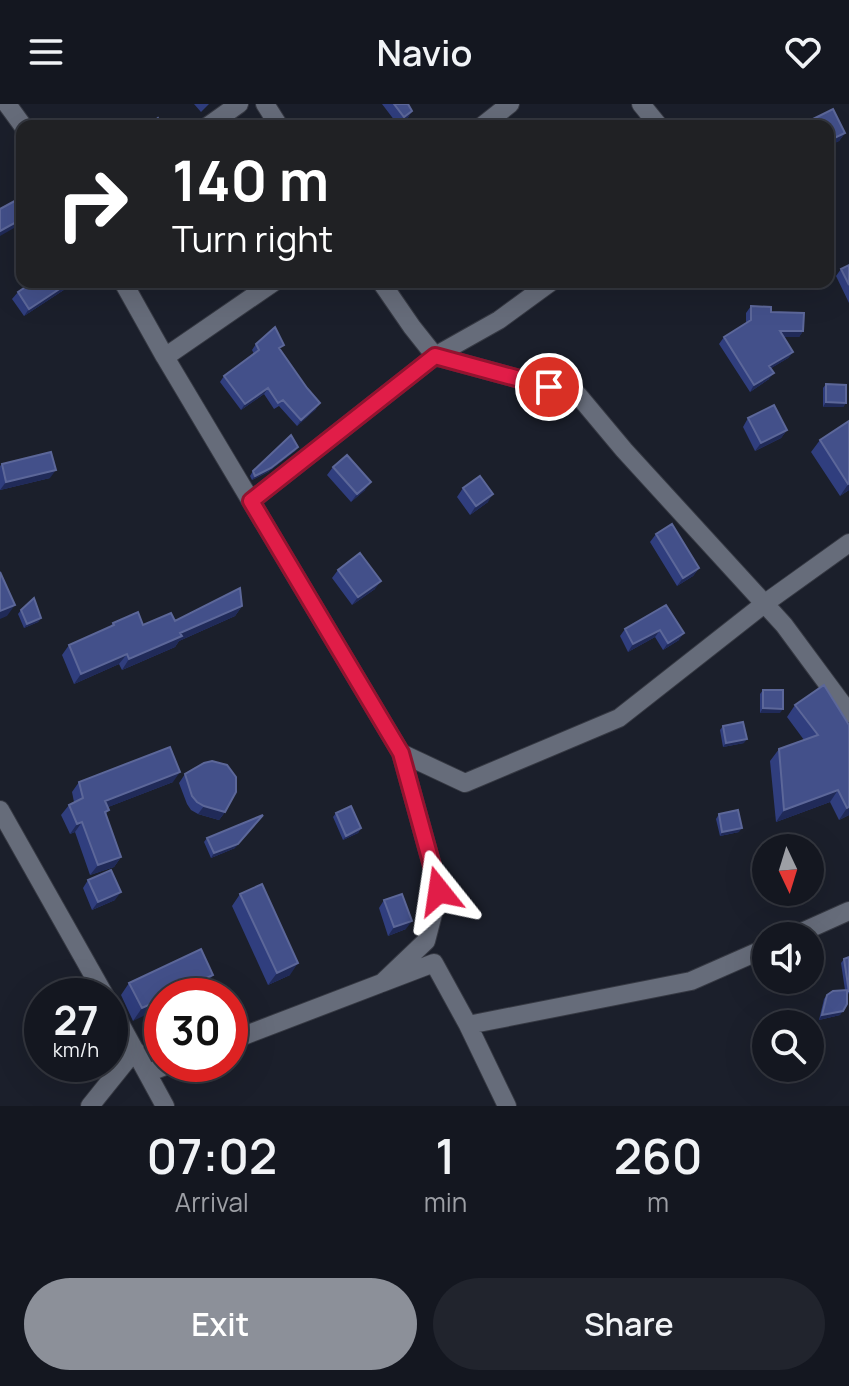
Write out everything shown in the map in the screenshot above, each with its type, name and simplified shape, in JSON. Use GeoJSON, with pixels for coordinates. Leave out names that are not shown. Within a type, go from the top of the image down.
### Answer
{"type":"FeatureCollection","features":[{"type":"Feature","properties":{"kind":"street"},"geometry":{"type":"LineString","coordinates":[[216,120],[239,104]]}},
{"type":"Feature","properties":{"kind":"street"},"geometry":{"type":"LineString","coordinates":[[490,120],[510,104]]}},
{"type":"Feature","properties":{"kind":"street"},"geometry":{"type":"LineString","coordinates":[[641,104],[654,120]]}},
{"type":"Feature","properties":{"kind":"street"},"geometry":{"type":"LineString","coordinates":[[126,288],[401,753],[439,891],[426,941],[382,983]]}},
{"type":"Feature","properties":{"kind":"street"},"geometry":{"type":"LineString","coordinates":[[165,357],[265,288]]}},
{"type":"Feature","properties":{"kind":"street"},"geometry":{"type":"LineString","coordinates":[[385,288],[435,356],[578,395],[624,450],[784,625],[849,713]]}},
{"type":"Feature","properties":{"kind":"street"},"geometry":{"type":"LineString","coordinates":[[251,501],[435,356],[499,320],[543,288]]}},
{"type":"Feature","properties":{"kind":"street"},"geometry":{"type":"LineString","coordinates":[[401,753],[465,783],[619,718],[764,604],[849,543]]}},
{"type":"Feature","properties":{"kind":"street"},"geometry":{"type":"LineString","coordinates":[[0,810],[7,838],[94,978]]}},
{"type":"Feature","properties":{"kind":"street"},"geometry":{"type":"LineString","coordinates":[[824,922],[849,911]]}},
{"type":"Feature","properties":{"kind":"street"},"geometry":{"type":"LineString","coordinates":[[468,1025],[691,981],[752,954]]}},
{"type":"Feature","properties":{"kind":"street"},"geometry":{"type":"LineString","coordinates":[[248,1034],[434,963],[507,1106]]}},
{"type":"Feature","properties":{"kind":"street"},"geometry":{"type":"LineString","coordinates":[[128,1037],[144,1066]]}},
{"type":"Feature","properties":{"kind":"street"},"geometry":{"type":"LineString","coordinates":[[90,1106],[135,1050]]}},
{"type":"Feature","properties":{"kind":"street"},"geometry":{"type":"LineString","coordinates":[[153,1082],[165,1106]]}},
{"type":"Feature","properties":{"kind":"building"},"geometry":{"type":"Polygon","coordinates":[[[394,104],[408,104],[412,111],[404,117],[394,104]]]}},
{"type":"Feature","properties":{"kind":"building"},"geometry":{"type":"Polygon","coordinates":[[[833,109],[845,133],[834,138],[834,120],[813,119],[833,109]]]}},
{"type":"Feature","properties":{"kind":"building"},"geometry":{"type":"Polygon","coordinates":[[[16,200],[16,222],[0,231],[0,209],[16,200]]]}},
{"type":"Feature","properties":{"kind":"building"},"geometry":{"type":"Polygon","coordinates":[[[849,265],[849,285],[841,269],[849,265]]]}},
{"type":"Feature","properties":{"kind":"building"},"geometry":{"type":"Polygon","coordinates":[[[24,288],[61,288],[29,309],[18,292],[24,288]]]}},
{"type":"Feature","properties":{"kind":"building"},"geometry":{"type":"Polygon","coordinates":[[[751,306],[771,307],[771,312],[804,313],[803,331],[780,331],[793,352],[769,366],[774,373],[754,385],[724,337],[751,320],[751,306]]]}},
{"type":"Feature","properties":{"kind":"building"},"geometry":{"type":"Polygon","coordinates":[[[275,327],[284,345],[279,348],[320,403],[301,420],[283,400],[278,403],[268,388],[245,404],[224,376],[259,350],[256,344],[275,327]]]}},
{"type":"Feature","properties":{"kind":"building"},"geometry":{"type":"Polygon","coordinates":[[[826,384],[846,385],[846,403],[826,402],[826,384]]]}},
{"type":"Feature","properties":{"kind":"building"},"geometry":{"type":"Polygon","coordinates":[[[774,405],[787,430],[761,443],[748,418],[774,405]]]}},
{"type":"Feature","properties":{"kind":"building"},"geometry":{"type":"Polygon","coordinates":[[[849,421],[849,483],[848,484],[820,440],[849,421]]]}},
{"type":"Feature","properties":{"kind":"building"},"geometry":{"type":"Polygon","coordinates":[[[291,435],[298,447],[255,476],[253,471],[291,435]]]}},
{"type":"Feature","properties":{"kind":"building"},"geometry":{"type":"Polygon","coordinates":[[[51,452],[56,470],[6,482],[2,464],[51,452]]]}},
{"type":"Feature","properties":{"kind":"building"},"geometry":{"type":"Polygon","coordinates":[[[347,455],[371,482],[357,494],[333,467],[347,455]]]}},
{"type":"Feature","properties":{"kind":"building"},"geometry":{"type":"Polygon","coordinates":[[[480,476],[493,494],[476,506],[463,488],[480,476]]]}},
{"type":"Feature","properties":{"kind":"building"},"geometry":{"type":"Polygon","coordinates":[[[672,524],[699,568],[683,578],[656,534],[672,524]]]}},
{"type":"Feature","properties":{"kind":"building"},"geometry":{"type":"Polygon","coordinates":[[[360,553],[381,581],[358,597],[338,570],[360,553]]]}},
{"type":"Feature","properties":{"kind":"building"},"geometry":{"type":"Polygon","coordinates":[[[0,572],[15,605],[0,611],[0,572]]]}},
{"type":"Feature","properties":{"kind":"building"},"geometry":{"type":"Polygon","coordinates":[[[240,588],[242,606],[129,659],[127,654],[81,674],[69,645],[138,612],[143,625],[171,613],[175,621],[240,588]]]}},
{"type":"Feature","properties":{"kind":"building"},"geometry":{"type":"Polygon","coordinates":[[[34,598],[41,618],[27,624],[21,610],[34,598]]]}},
{"type":"Feature","properties":{"kind":"building"},"geometry":{"type":"Polygon","coordinates":[[[666,605],[684,633],[668,643],[660,630],[633,644],[625,629],[666,605]]]}},
{"type":"Feature","properties":{"kind":"building"},"geometry":{"type":"Polygon","coordinates":[[[824,685],[849,725],[849,807],[838,790],[784,810],[779,749],[818,735],[795,705],[824,685]]]}},
{"type":"Feature","properties":{"kind":"building"},"geometry":{"type":"Polygon","coordinates":[[[763,690],[783,690],[783,709],[763,708],[763,690]]]}},
{"type":"Feature","properties":{"kind":"building"},"geometry":{"type":"Polygon","coordinates":[[[743,722],[747,739],[726,743],[723,726],[743,722]]]}},
{"type":"Feature","properties":{"kind":"building"},"geometry":{"type":"Polygon","coordinates":[[[170,747],[180,772],[105,801],[109,810],[105,812],[121,857],[98,865],[82,822],[77,824],[69,805],[83,798],[79,782],[170,747]]]}},
{"type":"Feature","properties":{"kind":"building"},"geometry":{"type":"Polygon","coordinates":[[[212,761],[227,765],[236,777],[236,792],[225,812],[197,802],[185,774],[212,761]]]}},
{"type":"Feature","properties":{"kind":"building"},"geometry":{"type":"Polygon","coordinates":[[[351,806],[361,828],[346,836],[336,813],[351,806]]]}},
{"type":"Feature","properties":{"kind":"building"},"geometry":{"type":"Polygon","coordinates":[[[738,810],[742,828],[722,832],[719,814],[738,810]]]}},
{"type":"Feature","properties":{"kind":"building"},"geometry":{"type":"Polygon","coordinates":[[[263,815],[238,844],[214,853],[207,838],[263,815]]]}},
{"type":"Feature","properties":{"kind":"building"},"geometry":{"type":"Polygon","coordinates":[[[111,870],[121,892],[98,902],[88,880],[111,870]]]}},
{"type":"Feature","properties":{"kind":"building"},"geometry":{"type":"Polygon","coordinates":[[[262,884],[298,963],[277,973],[240,894],[262,884]]]}},
{"type":"Feature","properties":{"kind":"building"},"geometry":{"type":"Polygon","coordinates":[[[402,894],[412,921],[394,927],[384,900],[402,894]]]}},
{"type":"Feature","properties":{"kind":"building"},"geometry":{"type":"Polygon","coordinates":[[[201,949],[213,975],[207,978],[144,978],[142,1008],[129,983],[201,949]]]}},
{"type":"Feature","properties":{"kind":"building"},"geometry":{"type":"Polygon","coordinates":[[[849,957],[849,992],[844,959],[849,957]]]}},
{"type":"Feature","properties":{"kind":"building"},"geometry":{"type":"Polygon","coordinates":[[[847,990],[847,1004],[843,1011],[824,1015],[827,995],[833,991],[847,990]]]}},
{"type":"Feature","properties":{"kind":"route"},"geometry":{"type":"LineString","coordinates":[[439,891],[401,753],[251,501],[435,356],[549,387]]}}]}
